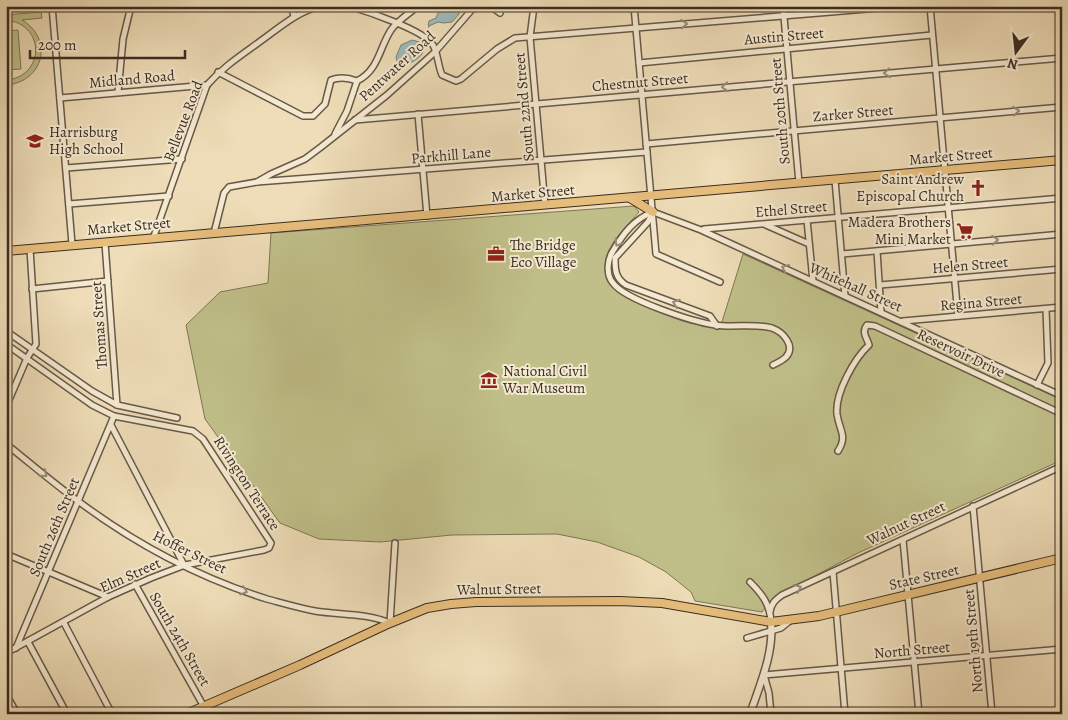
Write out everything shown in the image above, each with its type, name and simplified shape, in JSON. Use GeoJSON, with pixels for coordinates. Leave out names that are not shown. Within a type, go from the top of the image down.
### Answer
{"type":"FeatureCollection","features":[{"type":"Feature","properties":{"kind":"main road","name":"Market Street"},"geometry":{"type":"LineString","coordinates":[[6,251],[1062,160]]}},
{"type":"Feature","properties":{"kind":"main road"},"geometry":{"type":"LineString","coordinates":[[630,198],[653,212]]}},
{"type":"Feature","properties":{"kind":"main road","name":"State Street"},"geometry":{"type":"LineString","coordinates":[[771,622],[837,611],[1062,558]]}},
{"type":"Feature","properties":{"kind":"main road","name":"Walnut Street"},"geometry":{"type":"LineString","coordinates":[[186,714],[427,608],[476,602],[620,601],[662,603],[771,622]]}},
{"type":"Feature","properties":{"kind":"street"},"geometry":{"type":"LineString","coordinates":[[62,6],[52,7],[72,244]]}},
{"type":"Feature","properties":{"kind":"street"},"geometry":{"type":"LineString","coordinates":[[118,92],[123,39],[131,6]]}},
{"type":"Feature","properties":{"kind":"street"},"geometry":{"type":"LineString","coordinates":[[292,6],[294,16]]}},
{"type":"Feature","properties":{"kind":"street","name":"Bellevue Road"},"geometry":{"type":"LineString","coordinates":[[153,239],[208,85],[218,72],[294,16],[321,6]]}},
{"type":"Feature","properties":{"kind":"street"},"geometry":{"type":"LineString","coordinates":[[349,6],[396,23],[426,38],[432,43],[436,52],[442,75],[456,81],[514,38],[903,6]]}},
{"type":"Feature","properties":{"kind":"street"},"geometry":{"type":"LineString","coordinates":[[334,137],[347,111],[357,81],[362,79],[376,63],[385,41],[396,23],[418,6]]}},
{"type":"Feature","properties":{"kind":"street","name":"Pentwater Road"},"geometry":{"type":"LineString","coordinates":[[355,120],[436,52],[474,6]]}},
{"type":"Feature","properties":{"kind":"street"},"geometry":{"type":"LineString","coordinates":[[490,6],[500,13]]}},
{"type":"Feature","properties":{"kind":"street","name":"South 22nd Street"},"geometry":{"type":"LineString","coordinates":[[534,6],[530,37],[545,205]]}},
{"type":"Feature","properties":{"kind":"street"},"geometry":{"type":"LineString","coordinates":[[634,6],[656,254],[720,282]]}},
{"type":"Feature","properties":{"kind":"street","name":"South 20th Street"},"geometry":{"type":"LineString","coordinates":[[783,6],[799,183]]}},
{"type":"Feature","properties":{"kind":"street"},"geometry":{"type":"LineString","coordinates":[[930,6],[958,316]]}},
{"type":"Feature","properties":{"kind":"street","name":"Austin Street"},"geometry":{"type":"LineString","coordinates":[[639,63],[932,36]]}},
{"type":"Feature","properties":{"kind":"street","name":"Chestnut Street"},"geometry":{"type":"LineString","coordinates":[[355,120],[1062,58]]}},
{"type":"Feature","properties":{"kind":"street"},"geometry":{"type":"LineString","coordinates":[[218,72],[303,116],[313,116],[325,104],[331,80],[351,78],[357,81]]}},
{"type":"Feature","properties":{"kind":"street","name":"Midland Road"},"geometry":{"type":"LineString","coordinates":[[60,98],[208,85]]}},
{"type":"Feature","properties":{"kind":"street","name":"Zarker Street"},"geometry":{"type":"LineString","coordinates":[[646,144],[1062,108]]}},
{"type":"Feature","properties":{"kind":"street"},"geometry":{"type":"LineString","coordinates":[[418,114],[426,216]]}},
{"type":"Feature","properties":{"kind":"street"},"geometry":{"type":"LineString","coordinates":[[214,233],[224,193],[228,187],[257,182],[305,158],[355,120]]}},
{"type":"Feature","properties":{"kind":"street","name":"Parkhill Lane"},"geometry":{"type":"LineString","coordinates":[[257,182],[647,152]]}},
{"type":"Feature","properties":{"kind":"street"},"geometry":{"type":"LineString","coordinates":[[66,168],[182,159]]}},
{"type":"Feature","properties":{"kind":"street"},"geometry":{"type":"LineString","coordinates":[[834,180],[845,296]]}},
{"type":"Feature","properties":{"kind":"street"},"geometry":{"type":"LineString","coordinates":[[70,204],[168,196]]}},
{"type":"Feature","properties":{"kind":"street","name":"Ethel Street"},"geometry":{"type":"LineString","coordinates":[[701,230],[1062,198]]}},
{"type":"Feature","properties":{"kind":"street"},"geometry":{"type":"LineString","coordinates":[[653,212],[640,217],[627,229],[610,255],[608,268],[612,283],[624,293],[692,320],[717,326],[760,326],[782,333],[789,341],[789,350],[787,356],[773,365]]}},
{"type":"Feature","properties":{"kind":"street"},"geometry":{"type":"LineString","coordinates":[[653,212],[648,222],[616,258],[616,273],[620,281],[626,285],[710,316],[717,326]]}},
{"type":"Feature","properties":{"kind":"street","name":"Whitehall Street"},"geometry":{"type":"LineString","coordinates":[[653,212],[701,230],[1062,396]]}},
{"type":"Feature","properties":{"kind":"street"},"geometry":{"type":"LineString","coordinates":[[807,220],[813,281]]}},
{"type":"Feature","properties":{"kind":"street"},"geometry":{"type":"LineString","coordinates":[[764,224],[809,244]]}},
{"type":"Feature","properties":{"kind":"street"},"geometry":{"type":"LineString","coordinates":[[842,254],[1062,234]]}},
{"type":"Feature","properties":{"kind":"street","name":"Thomas Street"},"geometry":{"type":"LineString","coordinates":[[105,242],[117,405]]}},
{"type":"Feature","properties":{"kind":"street"},"geometry":{"type":"LineString","coordinates":[[6,407],[27,358],[36,344],[30,249]]}},
{"type":"Feature","properties":{"kind":"street"},"geometry":{"type":"LineString","coordinates":[[877,251],[881,312]]}},
{"type":"Feature","properties":{"kind":"street","name":"Helen Street"},"geometry":{"type":"LineString","coordinates":[[880,285],[1062,269]]}},
{"type":"Feature","properties":{"kind":"street"},"geometry":{"type":"LineString","coordinates":[[32,289],[108,281]]}},
{"type":"Feature","properties":{"kind":"street","name":"Regina Street"},"geometry":{"type":"LineString","coordinates":[[902,322],[1062,308]]}},
{"type":"Feature","properties":{"kind":"street"},"geometry":{"type":"LineString","coordinates":[[1037,384],[1048,363],[1046,309]]}},
{"type":"Feature","properties":{"kind":"street","name":"Reservoir Drive"},"geometry":{"type":"LineString","coordinates":[[838,451],[843,440],[837,413],[838,402],[845,381],[857,359],[869,345],[864,333],[864,328],[867,325],[875,326],[1062,414]]}},
{"type":"Feature","properties":{"kind":"street"},"geometry":{"type":"LineString","coordinates":[[6,331],[92,391],[117,405],[177,418]]}},
{"type":"Feature","properties":{"kind":"street","name":"Rivington Terrace"},"geometry":{"type":"LineString","coordinates":[[6,344],[106,413],[193,431],[198,434],[271,543]]}},
{"type":"Feature","properties":{"kind":"street","name":"South 26th Street"},"geometry":{"type":"LineString","coordinates":[[16,648],[114,416]]}},
{"type":"Feature","properties":{"kind":"street"},"geometry":{"type":"LineString","coordinates":[[111,425],[185,566]]}},
{"type":"Feature","properties":{"kind":"street","name":"Hoffer Street"},"geometry":{"type":"LineString","coordinates":[[6,444],[78,501],[144,544],[185,566],[241,590],[277,602],[313,611],[375,617],[390,623]]}},
{"type":"Feature","properties":{"kind":"street","name":"Walnut Street"},"geometry":{"type":"LineString","coordinates":[[770,612],[775,600],[782,595],[1062,466]]}},
{"type":"Feature","properties":{"kind":"street","name":"North 19th Street"},"geometry":{"type":"LineString","coordinates":[[973,506],[992,714]]}},
{"type":"Feature","properties":{"kind":"street"},"geometry":{"type":"LineString","coordinates":[[902,540],[919,714]]}},
{"type":"Feature","properties":{"kind":"street","name":"Elm Street"},"geometry":{"type":"LineString","coordinates":[[8,651],[135,584],[185,566],[264,550],[269,548],[271,543]]}},
{"type":"Feature","properties":{"kind":"street"},"geometry":{"type":"LineString","coordinates":[[390,623],[395,543]]}},
{"type":"Feature","properties":{"kind":"street"},"geometry":{"type":"LineString","coordinates":[[6,554],[108,597]]}},
{"type":"Feature","properties":{"kind":"street"},"geometry":{"type":"LineString","coordinates":[[833,572],[845,714]]}},
{"type":"Feature","properties":{"kind":"street"},"geometry":{"type":"LineString","coordinates":[[750,582],[765,599],[770,612],[772,631],[772,640],[764,675],[750,714]]}},
{"type":"Feature","properties":{"kind":"street","name":"South 24th Street"},"geometry":{"type":"LineString","coordinates":[[135,584],[208,714]]}},
{"type":"Feature","properties":{"kind":"street","name":"State Street"},"geometry":{"type":"LineString","coordinates":[[747,638],[780,628],[792,620]]}},
{"type":"Feature","properties":{"kind":"street"},"geometry":{"type":"LineString","coordinates":[[64,623],[112,714]]}},
{"type":"Feature","properties":{"kind":"street"},"geometry":{"type":"LineString","coordinates":[[28,642],[67,714]]}},
{"type":"Feature","properties":{"kind":"street","name":"North Street"},"geometry":{"type":"LineString","coordinates":[[764,675],[1062,649]]}},
{"type":"Feature","properties":{"kind":"street"},"geometry":{"type":"LineString","coordinates":[[764,675],[769,693],[771,714]]}},
{"type":"Feature","properties":{"kind":"street"},"geometry":{"type":"LineString","coordinates":[[6,694],[17,714]]}},
{"type":"Feature","properties":{"kind":"shaded area"},"geometry":{"type":"Polygon","coordinates":[[[41,12],[42,18],[22,20],[32,28],[41,48],[36,68],[29,76],[19,82],[6,85],[6,80],[19,77],[28,70],[34,61],[36,50],[34,40],[28,31],[19,24],[6,20],[6,15],[41,12]]]}},
{"type":"Feature","properties":{"kind":"shaded area"},"geometry":{"type":"Polygon","coordinates":[[[18,30],[21,69],[6,70],[6,31],[18,30]]]}},
{"type":"Feature","properties":{"kind":"shaded area"},"geometry":{"type":"Polygon","coordinates":[[[634,206],[639,212],[611,246],[606,259],[606,270],[609,280],[614,288],[631,300],[686,322],[721,325],[743,254],[1062,400],[1062,460],[858,553],[773,598],[762,612],[695,601],[691,592],[666,572],[639,557],[597,542],[557,534],[452,535],[380,542],[319,539],[280,523],[205,419],[186,325],[220,292],[268,283],[271,233],[634,206]]]}},
{"type":"Feature","properties":{"kind":"water"},"geometry":{"type":"Polygon","coordinates":[[[441,6],[461,6],[459,14],[452,22],[438,22],[429,26],[429,21],[436,18],[441,6]]]}},
{"type":"Feature","properties":{"kind":"water"},"geometry":{"type":"Polygon","coordinates":[[[412,40],[423,43],[423,53],[419,58],[410,63],[398,64],[396,57],[401,45],[412,40]]]}},
{"type":"Feature","properties":{"kind":"waterway"},"geometry":{"type":"LineString","coordinates":[[425,33],[430,25]]}},
{"type":"Feature","properties":{"kind":"waterway"},"geometry":{"type":"LineString","coordinates":[[379,86],[380,77],[392,71],[398,65]]}},
{"type":"Feature","properties":{"kind":"place","name":"Harrisburg High School"},"geometry":{"type":"Point","coordinates":[35,141]}},
{"type":"Feature","properties":{"kind":"place","name":"Saint Andrew Episcopal Church"},"geometry":{"type":"Point","coordinates":[978,188]}},
{"type":"Feature","properties":{"kind":"place","name":"Madera Brothers Mini Market"},"geometry":{"type":"Point","coordinates":[965,231]}},
{"type":"Feature","properties":{"kind":"place","name":"The Bridge Eco Village"},"geometry":{"type":"Point","coordinates":[496,254]}},
{"type":"Feature","properties":{"kind":"place","name":"National Civil War Museum"},"geometry":{"type":"Point","coordinates":[489,380]}}]}
